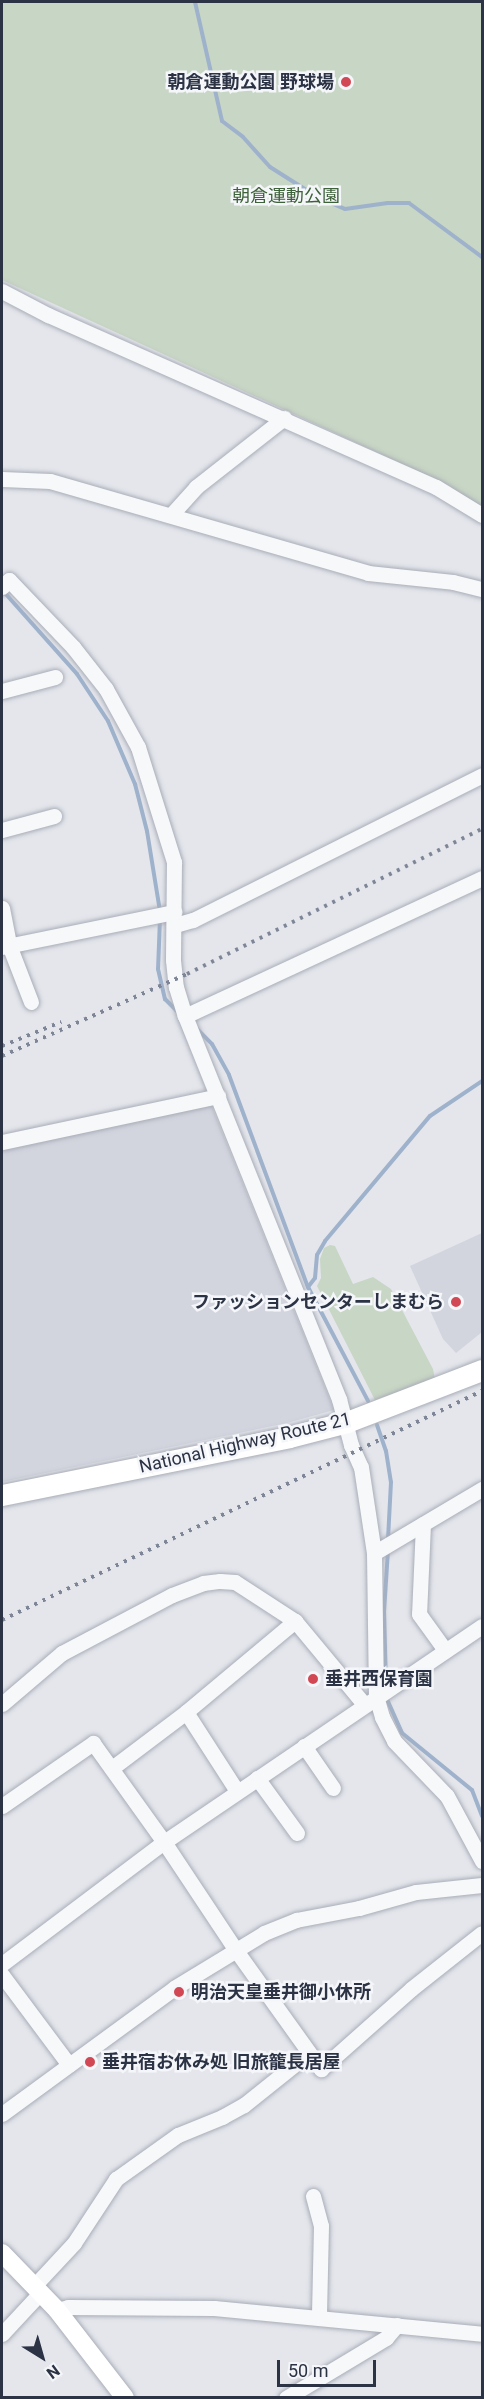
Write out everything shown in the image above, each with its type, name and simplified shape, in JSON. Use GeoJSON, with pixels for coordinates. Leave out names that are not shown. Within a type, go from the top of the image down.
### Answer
{"type":"FeatureCollection","features":[{"type":"Feature","properties":{"kind":"highway","name":"National Highway Route 21"},"geometry":{"type":"LineString","coordinates":[[2,1495],[289,1437],[347,1422],[483,1370]]}},
{"type":"Feature","properties":{"kind":"main road"},"geometry":{"type":"LineString","coordinates":[[2,2253],[57,2310],[125,2397]]}},
{"type":"Feature","properties":{"kind":"street"},"geometry":{"type":"LineString","coordinates":[[2,291],[48,315],[436,487],[483,515]]}},
{"type":"Feature","properties":{"kind":"street"},"geometry":{"type":"LineString","coordinates":[[171,515],[196,487],[284,418]]}},
{"type":"Feature","properties":{"kind":"street"},"geometry":{"type":"LineString","coordinates":[[2,479],[50,481],[368,573],[453,582],[483,589]]}},
{"type":"Feature","properties":{"kind":"street"},"geometry":{"type":"LineString","coordinates":[[4,581],[73,647],[106,689],[122,714],[138,747],[174,862],[173,960],[176,987],[185,1016],[347,1422],[351,1445],[361,1467],[374,1553],[382,1717],[394,1741],[447,1796],[483,1862]]}},
{"type":"Feature","properties":{"kind":"street"},"geometry":{"type":"LineString","coordinates":[[2,691],[55,677]]}},
{"type":"Feature","properties":{"kind":"street"},"geometry":{"type":"LineString","coordinates":[[5,946],[175,918],[193,920],[483,775]]}},
{"type":"Feature","properties":{"kind":"street"},"geometry":{"type":"LineString","coordinates":[[2,830],[54,816]]}},
{"type":"Feature","properties":{"kind":"street"},"geometry":{"type":"LineString","coordinates":[[185,1016],[483,878]]}},
{"type":"Feature","properties":{"kind":"street"},"geometry":{"type":"LineString","coordinates":[[2,908],[5,946],[31,1002]]}},
{"type":"Feature","properties":{"kind":"street"},"geometry":{"type":"LineString","coordinates":[[2,1142],[218,1096]]}},
{"type":"Feature","properties":{"kind":"street"},"geometry":{"type":"LineString","coordinates":[[374,1553],[483,1489]]}},
{"type":"Feature","properties":{"kind":"street"},"geometry":{"type":"LineString","coordinates":[[423,1524],[418,1614],[445,1650]]}},
{"type":"Feature","properties":{"kind":"street"},"geometry":{"type":"LineString","coordinates":[[2,1704],[62,1653],[172,1595],[203,1583],[235,1582],[295,1621],[380,1694]]}},
{"type":"Feature","properties":{"kind":"street"},"geometry":{"type":"LineString","coordinates":[[112,1768],[186,1712],[295,1621]]}},
{"type":"Feature","properties":{"kind":"street"},"geometry":{"type":"LineString","coordinates":[[2,1964],[164,1842],[483,1626]]}},
{"type":"Feature","properties":{"kind":"street"},"geometry":{"type":"LineString","coordinates":[[186,1712],[237,1791]]}},
{"type":"Feature","properties":{"kind":"street"},"geometry":{"type":"LineString","coordinates":[[2,1806],[93,1743],[164,1842],[234,1949],[321,2069],[411,1989],[483,1933]]}},
{"type":"Feature","properties":{"kind":"street"},"geometry":{"type":"LineString","coordinates":[[304,1746],[333,1788]]}},
{"type":"Feature","properties":{"kind":"street"},"geometry":{"type":"LineString","coordinates":[[257,1778],[297,1833]]}},
{"type":"Feature","properties":{"kind":"street"},"geometry":{"type":"LineString","coordinates":[[2,2114],[174,1988],[234,1949],[264,1933],[296,1920],[359,1908],[416,1892],[483,1885]]}},
{"type":"Feature","properties":{"kind":"street"},"geometry":{"type":"LineString","coordinates":[[2,1975],[69,2065]]}},
{"type":"Feature","properties":{"kind":"street"},"geometry":{"type":"LineString","coordinates":[[2,2334],[74,2242],[116,2179],[178,2135],[222,2117],[244,2105],[309,2053]]}},
{"type":"Feature","properties":{"kind":"street"},"geometry":{"type":"LineString","coordinates":[[314,2196],[321,2226],[319,2317]]}},
{"type":"Feature","properties":{"kind":"street"},"geometry":{"type":"LineString","coordinates":[[57,2310],[68,2307],[214,2308],[483,2334]]}},
{"type":"Feature","properties":{"kind":"street"},"geometry":{"type":"LineString","coordinates":[[286,2397],[386,2338],[398,2325]]}},
{"type":"Feature","properties":{"kind":"shaded area"},"geometry":{"type":"Polygon","coordinates":[[[210,1102],[334,1410],[287,1423],[2,1482],[2,1148],[210,1102]]]}},
{"type":"Feature","properties":{"kind":"shaded area","name":"ファッションセンターしまむら"},"geometry":{"type":"Polygon","coordinates":[[[482,1233],[482,1332],[456,1353],[443,1339],[410,1266],[482,1233]]]}},
{"type":"Feature","properties":{"kind":"green space","name":"朝倉運動公園"},"geometry":{"type":"Polygon","coordinates":[[[2,2],[482,2],[482,508],[448,485],[2,280],[2,2]]]}},
{"type":"Feature","properties":{"kind":"green space"},"geometry":{"type":"Polygon","coordinates":[[[330,1245],[335,1246],[353,1284],[373,1277],[391,1289],[433,1369],[435,1379],[375,1400],[317,1286],[321,1278],[320,1259],[324,1248],[330,1245]]]}},
{"type":"Feature","properties":{"kind":"waterway"},"geometry":{"type":"LineString","coordinates":[[195,2],[222,121],[243,137],[270,167],[319,198],[345,209],[388,203],[409,203],[482,257]]}},
{"type":"Feature","properties":{"kind":"waterway"},"geometry":{"type":"LineString","coordinates":[[4,592],[77,674],[108,721],[135,784],[147,831],[160,911]]}},
{"type":"Feature","properties":{"kind":"waterway"},"geometry":{"type":"LineString","coordinates":[[160,918],[158,969],[165,999],[178,1012]]}},
{"type":"Feature","properties":{"kind":"waterway"},"geometry":{"type":"LineString","coordinates":[[197,1029],[212,1044],[229,1075],[308,1287],[368,1401]]}},
{"type":"Feature","properties":{"kind":"waterway"},"geometry":{"type":"LineString","coordinates":[[308,1287],[315,1278],[317,1255],[325,1241],[430,1116],[482,1081]]}},
{"type":"Feature","properties":{"kind":"waterway"},"geometry":{"type":"LineString","coordinates":[[377,1425],[386,1451],[391,1482],[388,1539]]}},
{"type":"Feature","properties":{"kind":"waterway"},"geometry":{"type":"LineString","coordinates":[[386,1686],[384,1612],[388,1550]]}},
{"type":"Feature","properties":{"kind":"waterway"},"geometry":{"type":"LineString","coordinates":[[386,1697],[402,1733],[472,1790],[482,1816]]}},
{"type":"Feature","properties":{"kind":"railway"},"geometry":{"type":"LineString","coordinates":[[2,1056],[187,974],[482,829]]}},
{"type":"Feature","properties":{"kind":"railway"},"geometry":{"type":"LineString","coordinates":[[2,1046],[61,1022]]}},
{"type":"Feature","properties":{"kind":"railway"},"geometry":{"type":"LineString","coordinates":[[2,1620],[482,1391]]}},
{"type":"Feature","properties":{"kind":"place","name":"朝倉運動公園 野球場"},"geometry":{"type":"Point","coordinates":[346,82]}},
{"type":"Feature","properties":{"kind":"place","name":"ファッションセンターしまむら"},"geometry":{"type":"Point","coordinates":[456,1302]}},
{"type":"Feature","properties":{"kind":"place","name":"垂井西保育園"},"geometry":{"type":"Point","coordinates":[313,1679]}},
{"type":"Feature","properties":{"kind":"place","name":"明治天皇垂井御小休所"},"geometry":{"type":"Point","coordinates":[179,1992]}},
{"type":"Feature","properties":{"kind":"place","name":"垂井宿お休み処 旧旅籠長居屋"},"geometry":{"type":"Point","coordinates":[90,2062]}}]}
